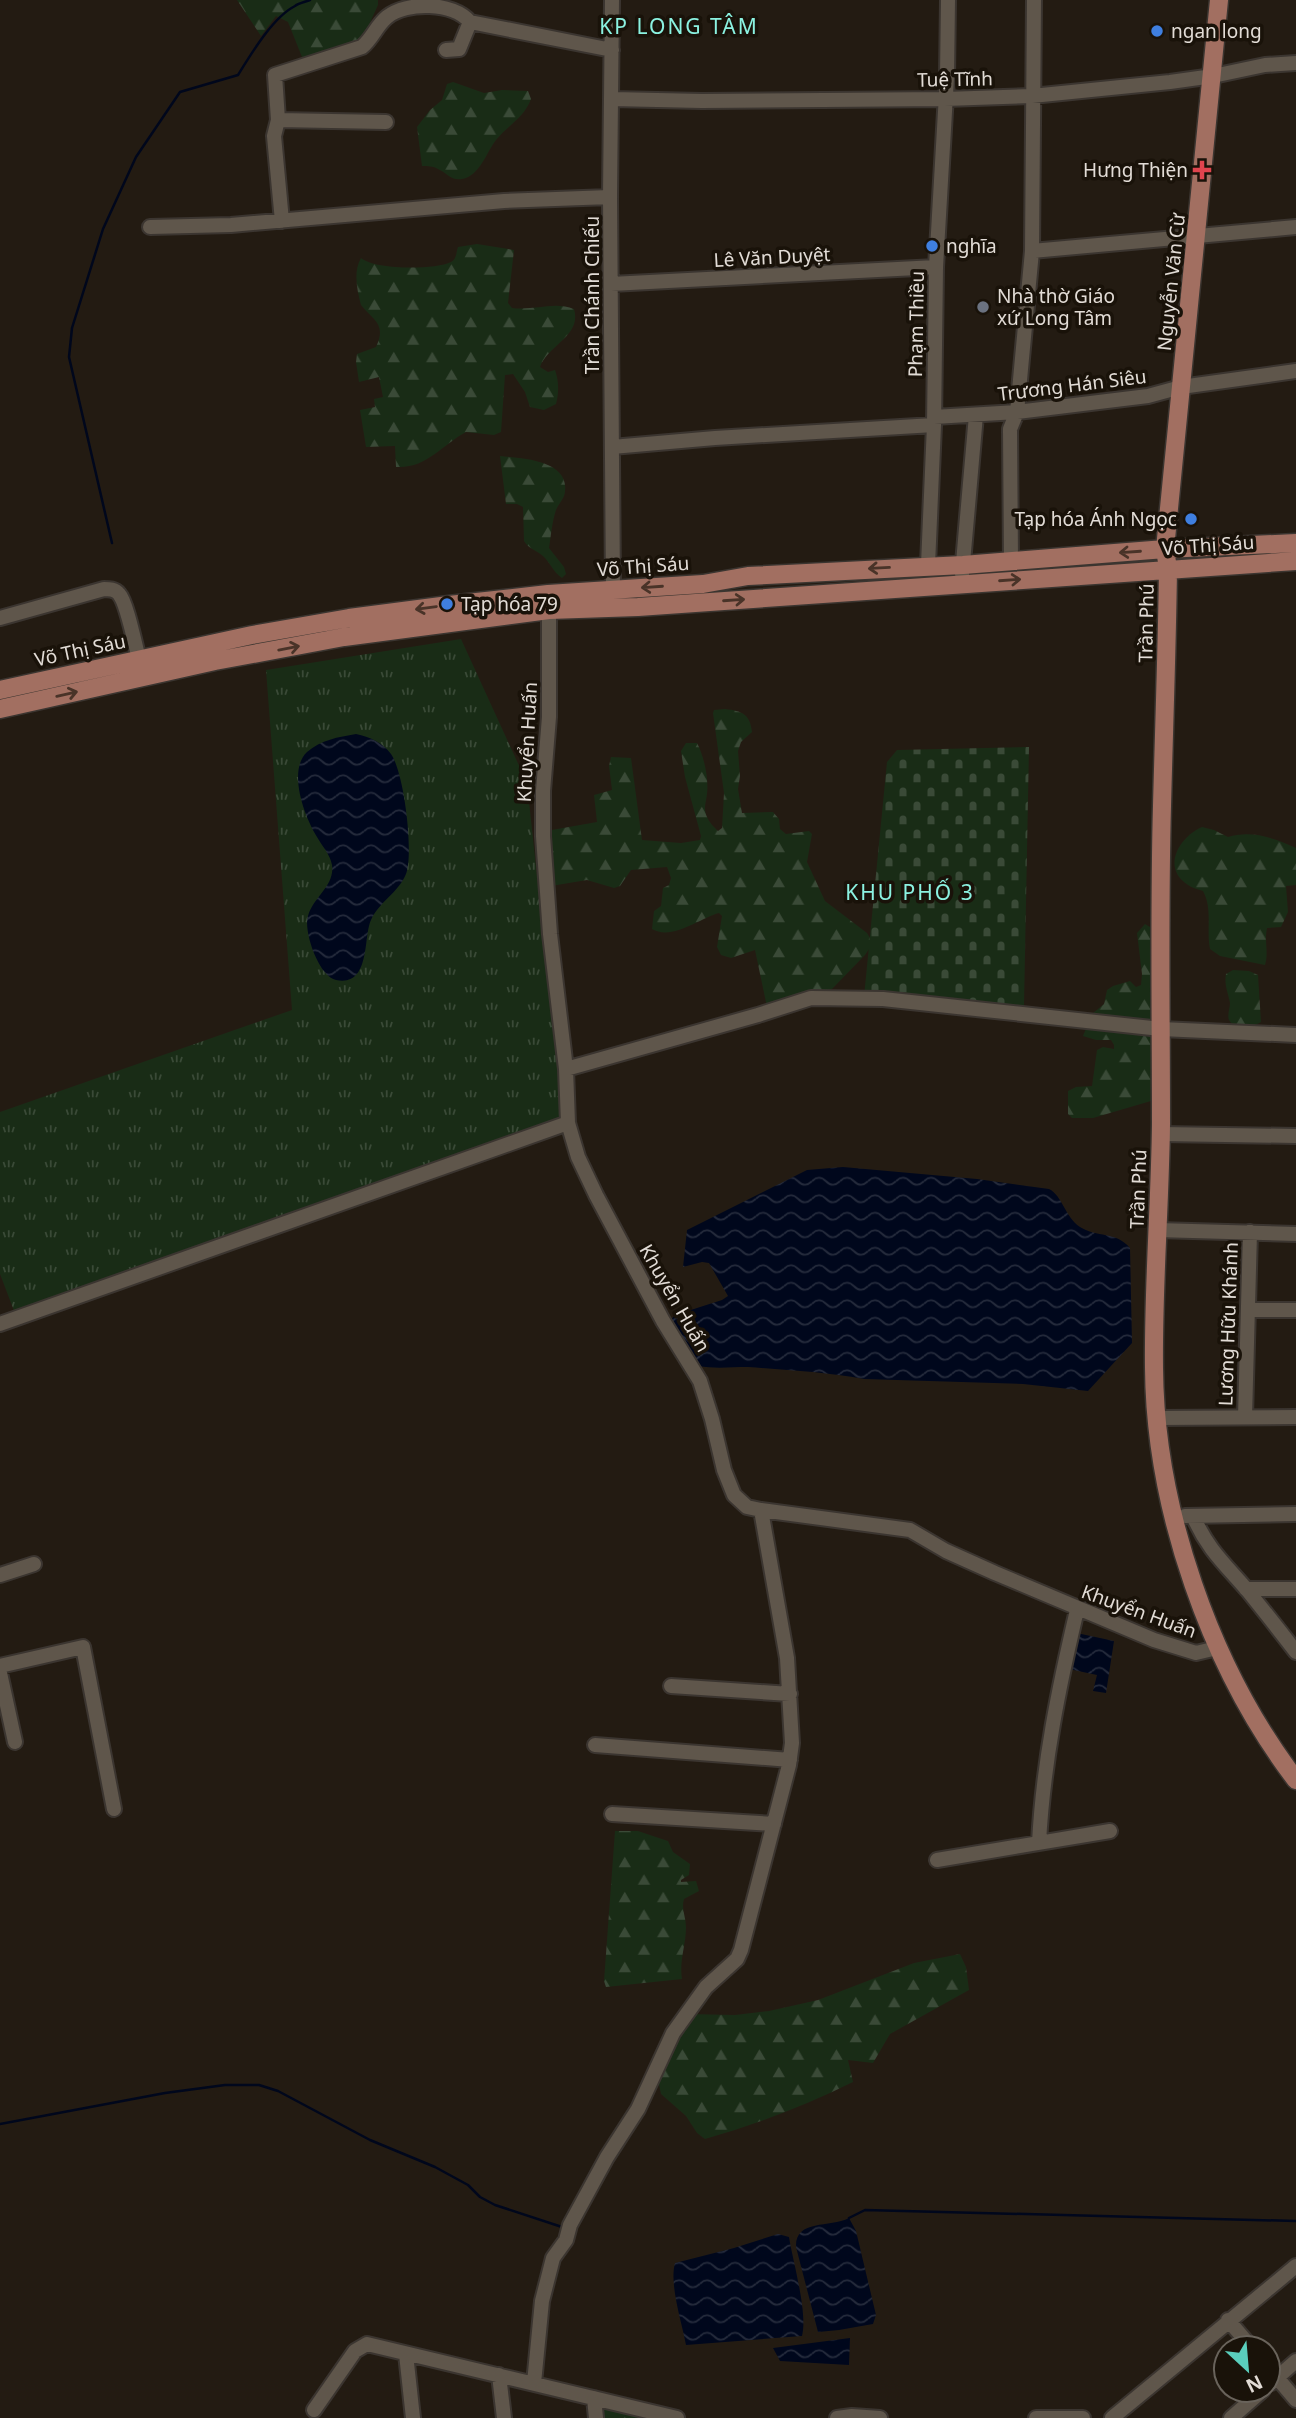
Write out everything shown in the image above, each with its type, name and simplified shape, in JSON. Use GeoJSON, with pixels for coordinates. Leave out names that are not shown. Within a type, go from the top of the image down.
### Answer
{"type":"FeatureCollection","features":[{"type":"Feature","properties":{"kind":"main road","name":"Nguyễn Văn Cừ"},"geometry":{"type":"LineString","coordinates":[[1168,569],[1165,549],[1219,0]]}},
{"type":"Feature","properties":{"kind":"main road","name":"Võ Thị Sáu"},"geometry":{"type":"LineString","coordinates":[[0,709],[215,661],[612,589],[703,583],[748,576],[963,565],[1296,542]]}},
{"type":"Feature","properties":{"kind":"main road","name":"Võ Thị Sáu"},"geometry":{"type":"LineString","coordinates":[[0,690],[253,635],[349,618],[549,602],[638,607],[1296,561]]}},
{"type":"Feature","properties":{"kind":"main road","name":"Trần Phú"},"geometry":{"type":"LineString","coordinates":[[1168,569],[1161,807],[1160,1134],[1154,1366],[1157,1418],[1174,1516],[1217,1648],[1271,1747],[1296,1780]]}},
{"type":"Feature","properties":{"kind":"street","name":"Trần Chánh Chiếu"},"geometry":{"type":"LineString","coordinates":[[612,0],[612,589]]}},
{"type":"Feature","properties":{"kind":"street","name":"Phạm Thiều"},"geometry":{"type":"LineString","coordinates":[[928,565],[934,421],[936,267],[948,0]]}},
{"type":"Feature","properties":{"kind":"street"},"geometry":{"type":"LineString","coordinates":[[1011,561],[1010,429],[1017,412],[1032,251],[1034,0]]}},
{"type":"Feature","properties":{"kind":"street"},"geometry":{"type":"LineString","coordinates":[[282,221],[274,136],[278,120],[275,75],[362,47],[372,38],[379,23],[390,14],[406,8],[451,9],[463,14],[470,22],[612,50]]}},
{"type":"Feature","properties":{"kind":"street"},"geometry":{"type":"LineString","coordinates":[[446,50],[459,48],[470,22]]}},
{"type":"Feature","properties":{"kind":"street","name":"Tuệ Tĩnh"},"geometry":{"type":"LineString","coordinates":[[612,99],[702,101],[1032,96],[1213,76],[1265,65],[1296,63]]}},
{"type":"Feature","properties":{"kind":"street"},"geometry":{"type":"LineString","coordinates":[[278,120],[386,122]]}},
{"type":"Feature","properties":{"kind":"street"},"geometry":{"type":"LineString","coordinates":[[150,227],[231,225],[504,201],[610,197]]}},
{"type":"Feature","properties":{"kind":"street"},"geometry":{"type":"LineString","coordinates":[[1032,251],[1296,227]]}},
{"type":"Feature","properties":{"kind":"street","name":"Lê Văn Duyệt"},"geometry":{"type":"LineString","coordinates":[[611,284],[936,267]]}},
{"type":"Feature","properties":{"kind":"street","name":"Trương Hán Siêu"},"geometry":{"type":"LineString","coordinates":[[612,447],[1017,412],[1148,396],[1181,387],[1296,371]]}},
{"type":"Feature","properties":{"kind":"street"},"geometry":{"type":"LineString","coordinates":[[960,584],[976,415]]}},
{"type":"Feature","properties":{"kind":"street"},"geometry":{"type":"LineString","coordinates":[[0,618],[103,589],[113,590],[120,594],[123,600],[139,659]]}},
{"type":"Feature","properties":{"kind":"street","name":"Khuyển Huấn"},"geometry":{"type":"LineString","coordinates":[[549,602],[549,717],[543,791],[543,836],[550,934],[566,1069],[568,1123],[578,1157],[596,1195],[651,1300],[700,1381],[724,1470],[734,1494],[747,1507],[761,1510],[909,1530],[946,1551],[1077,1610],[1191,1652],[1201,1653],[1217,1648]]}},
{"type":"Feature","properties":{"kind":"street"},"geometry":{"type":"LineString","coordinates":[[566,1069],[811,998],[883,999],[1161,1029],[1296,1035]]}},
{"type":"Feature","properties":{"kind":"street"},"geometry":{"type":"LineString","coordinates":[[0,1324],[568,1123]]}},
{"type":"Feature","properties":{"kind":"street"},"geometry":{"type":"LineString","coordinates":[[1160,1134],[1296,1136]]}},
{"type":"Feature","properties":{"kind":"street"},"geometry":{"type":"LineString","coordinates":[[1157,1230],[1296,1234]]}},
{"type":"Feature","properties":{"kind":"street","name":"Lương Hữu Khánh"},"geometry":{"type":"LineString","coordinates":[[1245,1417],[1250,1232]]}},
{"type":"Feature","properties":{"kind":"street"},"geometry":{"type":"LineString","coordinates":[[1248,1310],[1296,1310]]}},
{"type":"Feature","properties":{"kind":"street"},"geometry":{"type":"LineString","coordinates":[[1157,1418],[1296,1417]]}},
{"type":"Feature","properties":{"kind":"street"},"geometry":{"type":"LineString","coordinates":[[534,2383],[542,2301],[553,2258],[566,2239],[570,2225],[611,2150],[638,2109],[673,2033],[706,1987],[737,1959],[774,1824],[790,1760],[790,1694],[778,1599],[761,1510]]}},
{"type":"Feature","properties":{"kind":"street"},"geometry":{"type":"LineString","coordinates":[[1174,1516],[1296,1514]]}},
{"type":"Feature","properties":{"kind":"street"},"geometry":{"type":"LineString","coordinates":[[1194,1516],[1209,1546],[1296,1652]]}},
{"type":"Feature","properties":{"kind":"street"},"geometry":{"type":"LineString","coordinates":[[0,1575],[34,1564]]}},
{"type":"Feature","properties":{"kind":"street"},"geometry":{"type":"LineString","coordinates":[[1246,1589],[1296,1589]]}},
{"type":"Feature","properties":{"kind":"street"},"geometry":{"type":"LineString","coordinates":[[1039,1843],[1042,1794],[1066,1656],[1077,1610]]}},
{"type":"Feature","properties":{"kind":"street"},"geometry":{"type":"LineString","coordinates":[[0,1666],[83,1647],[114,1809]]}},
{"type":"Feature","properties":{"kind":"street"},"geometry":{"type":"LineString","coordinates":[[0,1673],[15,1742]]}},
{"type":"Feature","properties":{"kind":"street"},"geometry":{"type":"LineString","coordinates":[[670,1686],[790,1694]]}},
{"type":"Feature","properties":{"kind":"street"},"geometry":{"type":"LineString","coordinates":[[595,1745],[790,1760]]}},
{"type":"Feature","properties":{"kind":"street"},"geometry":{"type":"LineString","coordinates":[[612,1814],[774,1824]]}},
{"type":"Feature","properties":{"kind":"street"},"geometry":{"type":"LineString","coordinates":[[937,1860],[1110,1831]]}},
{"type":"Feature","properties":{"kind":"street"},"geometry":{"type":"LineString","coordinates":[[1112,2418],[1296,2266]]}},
{"type":"Feature","properties":{"kind":"street"},"geometry":{"type":"LineString","coordinates":[[1228,2320],[1240,2334]]}},
{"type":"Feature","properties":{"kind":"street"},"geometry":{"type":"LineString","coordinates":[[314,2410],[359,2347],[370,2344],[677,2418]]}},
{"type":"Feature","properties":{"kind":"street"},"geometry":{"type":"LineString","coordinates":[[406,2354],[413,2418]]}},
{"type":"Feature","properties":{"kind":"street"},"geometry":{"type":"LineString","coordinates":[[499,2375],[504,2418]]}},
{"type":"Feature","properties":{"kind":"street"},"geometry":{"type":"LineString","coordinates":[[1282,2387],[1296,2400]]}},
{"type":"Feature","properties":{"kind":"street"},"geometry":{"type":"LineString","coordinates":[[594,2398],[596,2418]]}},
{"type":"Feature","properties":{"kind":"street"},"geometry":{"type":"LineString","coordinates":[[1231,2418],[1247,2404]]}},
{"type":"Feature","properties":{"kind":"street"},"geometry":{"type":"LineString","coordinates":[[836,2418],[880,2418]]}},
{"type":"Feature","properties":{"kind":"street"},"geometry":{"type":"LineString","coordinates":[[1036,2418],[1083,2418]]}},
{"type":"Feature","properties":{"kind":"green space"},"geometry":{"type":"Polygon","coordinates":[[[237,0],[378,0],[378,5],[363,38],[302,57],[288,22],[276,16],[261,36],[237,0]]]}},
{"type":"Feature","properties":{"kind":"green space"},"geometry":{"type":"Polygon","coordinates":[[[453,82],[484,93],[502,90],[528,91],[531,99],[520,116],[496,140],[474,173],[462,179],[452,178],[434,167],[422,166],[417,127],[442,100],[447,84],[453,82]]]}},
{"type":"Feature","properties":{"kind":"green space"},"geometry":{"type":"Polygon","coordinates":[[[477,244],[514,250],[508,303],[512,308],[559,306],[574,309],[575,318],[569,333],[544,359],[540,367],[548,372],[555,370],[558,387],[556,404],[544,410],[530,407],[525,392],[513,374],[505,375],[501,432],[494,435],[466,432],[425,460],[407,467],[396,467],[395,446],[366,447],[360,410],[375,407],[374,399],[383,397],[379,377],[359,382],[357,354],[376,347],[380,333],[377,323],[361,305],[356,281],[359,263],[361,258],[391,267],[443,265],[453,261],[458,247],[477,244]]]}},
{"type":"Feature","properties":{"kind":"green space"},"geometry":{"type":"Polygon","coordinates":[[[500,456],[542,463],[552,467],[564,481],[565,494],[556,510],[549,548],[564,567],[566,574],[562,578],[543,556],[524,541],[523,507],[506,504],[500,456]]]}},
{"type":"Feature","properties":{"kind":"green space"},"geometry":{"type":"Polygon","coordinates":[[[461,639],[527,783],[564,1127],[16,1316],[0,1274],[0,1112],[292,1010],[266,670],[461,639]]]}},
{"type":"Feature","properties":{"kind":"green space"},"geometry":{"type":"Polygon","coordinates":[[[725,709],[744,714],[752,732],[741,742],[738,751],[738,789],[742,813],[773,812],[779,819],[780,829],[786,834],[809,831],[812,834],[807,862],[825,901],[867,933],[873,943],[832,989],[767,1007],[755,950],[731,958],[721,955],[717,947],[722,916],[719,913],[677,931],[660,932],[652,929],[654,911],[661,906],[663,888],[669,885],[671,878],[667,867],[631,870],[620,886],[614,888],[587,880],[551,886],[546,831],[597,822],[594,795],[612,790],[609,766],[611,757],[631,758],[642,840],[681,843],[700,840],[681,751],[686,743],[697,743],[707,775],[706,814],[718,831],[722,828],[724,793],[713,713],[714,710],[725,709]]]}},
{"type":"Feature","properties":{"kind":"green space"},"geometry":{"type":"Polygon","coordinates":[[[1029,747],[1024,1006],[864,997],[887,762],[897,750],[1029,747]]]}},
{"type":"Feature","properties":{"kind":"green space"},"geometry":{"type":"Polygon","coordinates":[[[1202,827],[1228,837],[1245,834],[1263,836],[1296,848],[1296,885],[1286,886],[1288,912],[1281,927],[1267,928],[1265,965],[1220,956],[1210,949],[1206,898],[1203,891],[1180,878],[1174,862],[1180,845],[1202,827]]]}},
{"type":"Feature","properties":{"kind":"green space"},"geometry":{"type":"Polygon","coordinates":[[[1145,924],[1150,927],[1154,1007],[1151,1033],[1151,1101],[1093,1118],[1072,1118],[1068,1114],[1068,1091],[1076,1087],[1092,1086],[1097,1050],[1103,1047],[1114,1049],[1111,1040],[1096,1040],[1083,1036],[1092,1014],[1104,1004],[1107,990],[1130,981],[1136,987],[1141,985],[1137,933],[1145,924]]]}},
{"type":"Feature","properties":{"kind":"green space"},"geometry":{"type":"Polygon","coordinates":[[[1233,970],[1249,971],[1258,975],[1261,1022],[1258,1024],[1240,1027],[1229,1020],[1230,1003],[1226,974],[1233,970]]]}},
{"type":"Feature","properties":{"kind":"green space"},"geometry":{"type":"Polygon","coordinates":[[[615,1831],[638,1831],[668,1841],[673,1852],[690,1864],[689,1875],[681,1882],[696,1881],[699,1891],[684,1899],[683,1903],[686,1927],[682,1979],[606,1987],[604,1981],[615,1831]]]}},
{"type":"Feature","properties":{"kind":"green space"},"geometry":{"type":"Polygon","coordinates":[[[960,1954],[966,1967],[969,1990],[890,2034],[873,2063],[848,2060],[853,2082],[835,2091],[780,2114],[705,2139],[697,2133],[686,2116],[661,2094],[658,2079],[687,2014],[735,2015],[769,2011],[818,2000],[914,1963],[960,1954]]]}},
{"type":"Feature","properties":{"kind":"green space"},"geometry":{"type":"Polygon","coordinates":[[[601,2407],[656,2418],[601,2418],[601,2407]]]}},
{"type":"Feature","properties":{"kind":"water"},"geometry":{"type":"Polygon","coordinates":[[[356,734],[380,743],[396,763],[404,794],[408,864],[403,881],[371,920],[360,969],[355,976],[347,980],[336,980],[324,971],[318,962],[308,932],[308,916],[330,879],[332,865],[303,807],[298,771],[301,760],[312,748],[330,740],[356,734]]]}},
{"type":"Feature","properties":{"kind":"water"},"geometry":{"type":"Polygon","coordinates":[[[843,1167],[977,1179],[1049,1189],[1080,1227],[1119,1239],[1130,1248],[1132,1343],[1088,1391],[1023,1384],[864,1379],[792,1370],[698,1366],[670,1321],[675,1315],[728,1296],[709,1263],[683,1267],[687,1230],[807,1170],[843,1167]]]}},
{"type":"Feature","properties":{"kind":"water"},"geometry":{"type":"Polygon","coordinates":[[[1072,1632],[1114,1641],[1106,1693],[1093,1691],[1097,1675],[1064,1668],[1072,1632]]]}},
{"type":"Feature","properties":{"kind":"water"},"geometry":{"type":"Polygon","coordinates":[[[849,2218],[856,2231],[876,2315],[873,2324],[818,2332],[796,2247],[797,2238],[807,2228],[849,2218]]]}},
{"type":"Feature","properties":{"kind":"water"},"geometry":{"type":"Polygon","coordinates":[[[778,2234],[789,2237],[802,2301],[802,2336],[686,2345],[675,2292],[675,2263],[778,2234]]]}},
{"type":"Feature","properties":{"kind":"water"},"geometry":{"type":"Polygon","coordinates":[[[850,2338],[849,2365],[780,2361],[773,2348],[850,2338]]]}},
{"type":"Feature","properties":{"kind":"waterway"},"geometry":{"type":"LineString","coordinates":[[112,543],[69,357],[72,328],[103,229],[136,157],[180,92],[238,75],[279,18],[297,5],[310,0]]}},
{"type":"Feature","properties":{"kind":"waterway"},"geometry":{"type":"LineString","coordinates":[[0,2124],[165,2093],[225,2085],[259,2085],[278,2091],[370,2140],[435,2167],[468,2185],[480,2197],[495,2205],[562,2227]]}},
{"type":"Feature","properties":{"kind":"waterway"},"geometry":{"type":"LineString","coordinates":[[849,2218],[865,2210],[1296,2221]]}},
{"type":"Feature","properties":{"kind":"place","name":"ngan long"},"geometry":{"type":"Point","coordinates":[1157,31]}},
{"type":"Feature","properties":{"kind":"place","name":"Hưng Thiện"},"geometry":{"type":"Point","coordinates":[1202,170]}},
{"type":"Feature","properties":{"kind":"place","name":"nghĩa"},"geometry":{"type":"Point","coordinates":[932,246]}},
{"type":"Feature","properties":{"kind":"place","name":"Nhà thờ Giáo xứ Long Tâm"},"geometry":{"type":"Point","coordinates":[983,307]}},
{"type":"Feature","properties":{"kind":"place","name":"Tạp hóa Ánh Ngọc"},"geometry":{"type":"Point","coordinates":[1191,519]}},
{"type":"Feature","properties":{"kind":"place","name":"Tạp hóa 79"},"geometry":{"type":"Point","coordinates":[447,604]}},
{"type":"Feature","properties":{"kind":"district","name":"KP LONG TÂM"},"geometry":{"type":"Point","coordinates":[679,27]}},
{"type":"Feature","properties":{"kind":"district","name":"KHU PHỐ 3"},"geometry":{"type":"Point","coordinates":[910,893]}}]}
